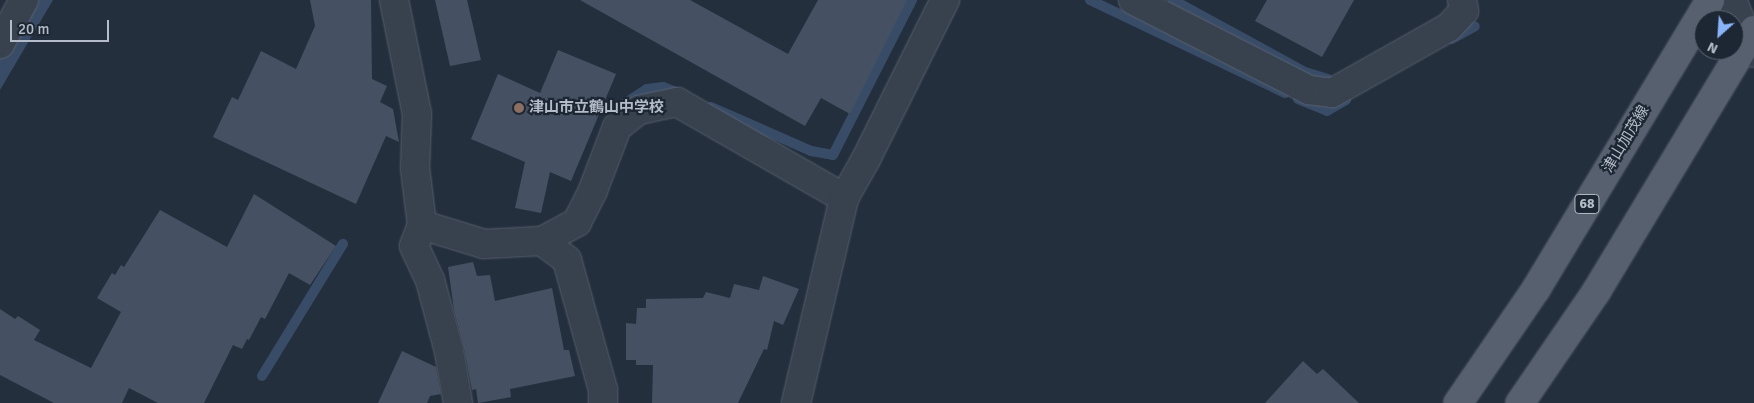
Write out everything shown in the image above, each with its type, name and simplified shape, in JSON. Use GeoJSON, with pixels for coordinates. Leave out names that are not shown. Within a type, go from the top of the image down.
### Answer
{"type":"FeatureCollection","features":[{"type":"Feature","properties":{"kind":"main road","name":"津山加茂線"},"geometry":{"type":"LineString","coordinates":[[1458,403],[1536,289],[1710,0]]}},
{"type":"Feature","properties":{"kind":"main road"},"geometry":{"type":"LineString","coordinates":[[1520,403],[1596,292],[1752,41]]}},
{"type":"Feature","properties":{"kind":"street"},"geometry":{"type":"LineString","coordinates":[[0,44],[24,0]]}},
{"type":"Feature","properties":{"kind":"street"},"geometry":{"type":"LineString","coordinates":[[394,0],[417,114],[415,168],[422,225],[414,246],[430,280],[449,351],[458,403]]}},
{"type":"Feature","properties":{"kind":"street"},"geometry":{"type":"LineString","coordinates":[[796,403],[844,198],[866,159],[945,0]]}},
{"type":"Feature","properties":{"kind":"street"},"geometry":{"type":"LineString","coordinates":[[1133,0],[1309,90],[1332,93],[1449,27],[1464,11],[1462,0]]}},
{"type":"Feature","properties":{"kind":"street"},"geometry":{"type":"LineString","coordinates":[[1732,0],[1752,41]]}},
{"type":"Feature","properties":{"kind":"street"},"geometry":{"type":"LineString","coordinates":[[422,225],[484,244],[542,241],[577,222],[593,190],[617,127],[639,110],[677,102],[844,198]]}},
{"type":"Feature","properties":{"kind":"street"},"geometry":{"type":"LineString","coordinates":[[542,241],[567,260],[603,390],[603,403]]}},
{"type":"Feature","properties":{"kind":"water"},"geometry":{"type":"Polygon","coordinates":[[[33,0],[53,0],[0,90],[0,56],[33,0]]]}},
{"type":"Feature","properties":{"kind":"building"},"geometry":{"type":"Polygon","coordinates":[[[310,0],[371,0],[372,79],[387,86],[380,102],[393,109],[399,142],[386,136],[356,204],[213,137],[232,97],[238,100],[261,51],[296,69],[315,26],[310,0]]]}},
{"type":"Feature","properties":{"kind":"building"},"geometry":{"type":"Polygon","coordinates":[[[435,0],[467,0],[481,60],[450,66],[435,0]]]}},
{"type":"Feature","properties":{"kind":"building"},"geometry":{"type":"Polygon","coordinates":[[[580,0],[690,0],[788,54],[818,0],[907,0],[850,114],[821,98],[805,126],[580,0]]]}},
{"type":"Feature","properties":{"kind":"building"},"geometry":{"type":"Polygon","coordinates":[[[1267,0],[1354,0],[1322,57],[1255,21],[1267,0]]]}},
{"type":"Feature","properties":{"kind":"building"},"geometry":{"type":"Polygon","coordinates":[[[558,50],[616,74],[571,181],[550,172],[541,213],[515,208],[525,162],[471,139],[498,74],[540,93],[558,50]]]}},
{"type":"Feature","properties":{"kind":"building"},"geometry":{"type":"Polygon","coordinates":[[[254,194],[336,246],[310,285],[289,273],[265,319],[261,317],[242,349],[233,345],[204,403],[158,403],[129,388],[122,403],[54,403],[0,375],[0,309],[15,319],[18,316],[40,330],[34,340],[91,368],[121,312],[97,298],[112,273],[115,275],[121,265],[124,267],[160,210],[227,247],[254,194]]]}},
{"type":"Feature","properties":{"kind":"building"},"geometry":{"type":"Polygon","coordinates":[[[473,262],[477,276],[490,275],[495,301],[552,288],[564,350],[569,350],[575,376],[510,389],[511,397],[478,403],[476,389],[472,390],[454,310],[448,267],[473,262]]]}},
{"type":"Feature","properties":{"kind":"building"},"geometry":{"type":"Polygon","coordinates":[[[763,276],[799,289],[783,325],[774,321],[767,350],[764,349],[738,403],[652,403],[653,365],[636,365],[636,360],[626,360],[626,323],[636,324],[637,308],[646,308],[646,299],[703,298],[706,292],[730,298],[734,284],[759,290],[763,276]]]}},
{"type":"Feature","properties":{"kind":"building"},"geometry":{"type":"Polygon","coordinates":[[[402,351],[436,367],[441,394],[430,396],[427,403],[378,403],[402,351]]]}},
{"type":"Feature","properties":{"kind":"building"},"geometry":{"type":"Polygon","coordinates":[[[1303,361],[1317,374],[1323,369],[1359,403],[1265,403],[1303,361]]]}},
{"type":"Feature","properties":{"kind":"waterway"},"geometry":{"type":"LineString","coordinates":[[711,107],[811,151],[833,155],[912,0]]}},
{"type":"Feature","properties":{"kind":"waterway"},"geometry":{"type":"LineString","coordinates":[[1090,0],[1285,93]]}},
{"type":"Feature","properties":{"kind":"waterway"},"geometry":{"type":"LineString","coordinates":[[1173,0],[1305,72],[1328,79]]}},
{"type":"Feature","properties":{"kind":"waterway"},"geometry":{"type":"LineString","coordinates":[[1452,39],[1475,26]]}},
{"type":"Feature","properties":{"kind":"waterway"},"geometry":{"type":"LineString","coordinates":[[624,104],[647,89],[663,87],[681,94]]}},
{"type":"Feature","properties":{"kind":"waterway"},"geometry":{"type":"LineString","coordinates":[[1298,99],[1327,111],[1346,100]]}},
{"type":"Feature","properties":{"kind":"waterway"},"geometry":{"type":"LineString","coordinates":[[262,376],[343,244]]}},
{"type":"Feature","properties":{"kind":"place","name":"津山市立鶴山中学校"},"geometry":{"type":"Point","coordinates":[519,108]}}]}
